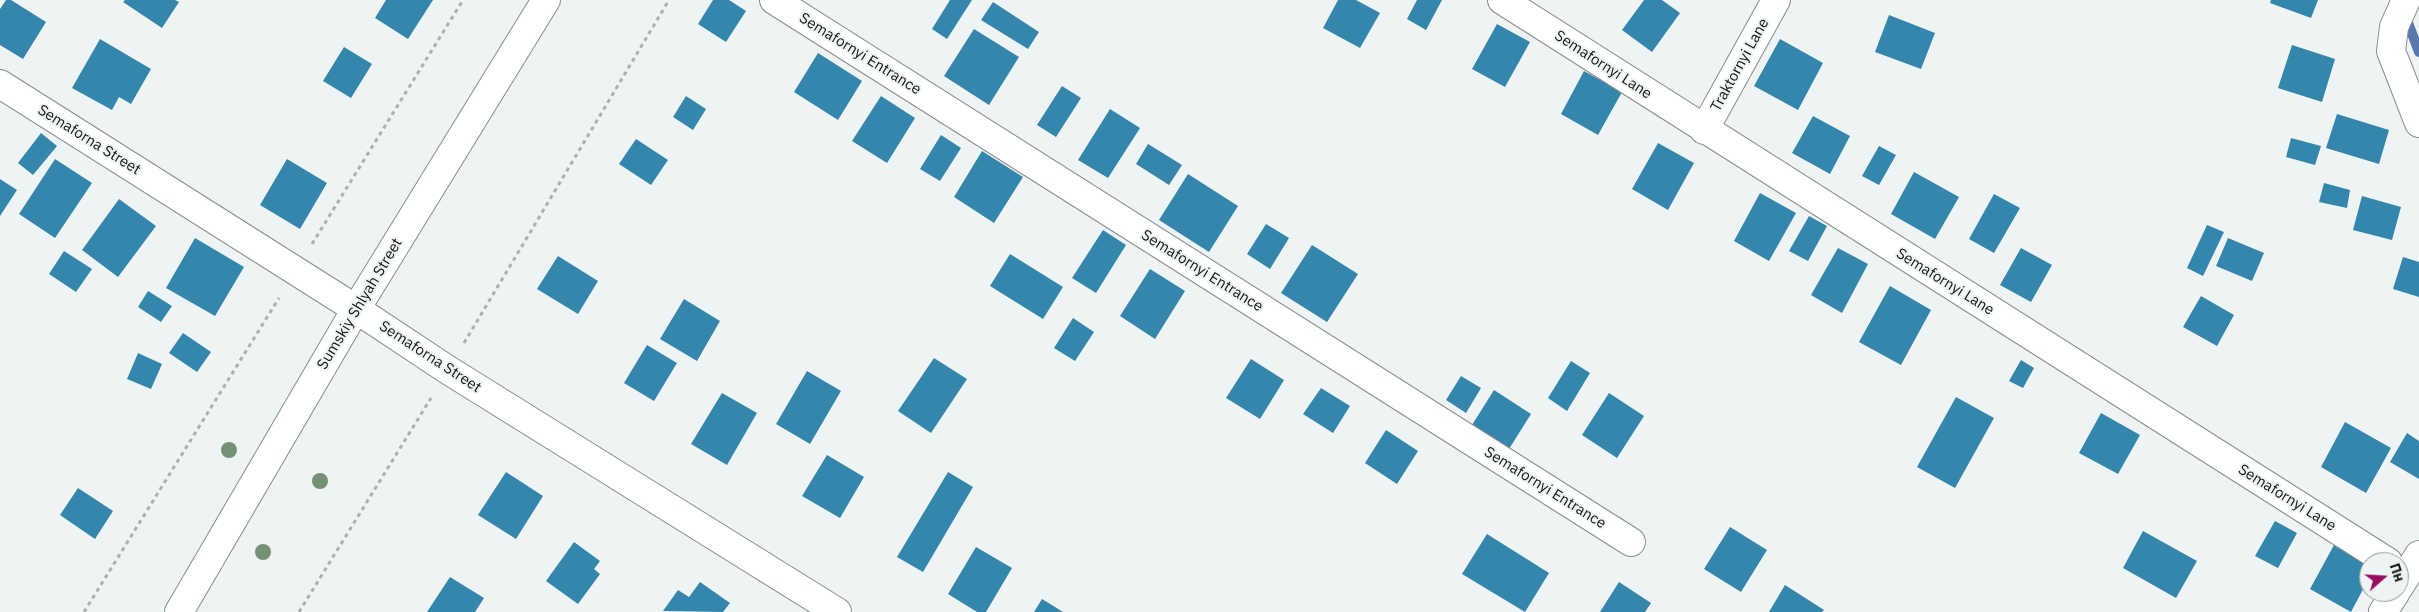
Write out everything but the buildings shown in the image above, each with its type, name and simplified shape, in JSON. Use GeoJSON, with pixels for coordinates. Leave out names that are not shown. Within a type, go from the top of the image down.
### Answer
{"type":"FeatureCollection","features":[{"type":"Feature","properties":{"kind":"street","name":"Sumskiy Shlyah Street"},"geometry":{"type":"LineString","coordinates":[[179,612],[356,309],[546,0]]}},
{"type":"Feature","properties":{"kind":"street","name":"Semafornyi Entrance"},"geometry":{"type":"LineString","coordinates":[[774,0],[1631,542]]}},
{"type":"Feature","properties":{"kind":"street","name":"Semafornyi Lane"},"geometry":{"type":"LineString","coordinates":[[1502,0],[2368,552]]}},
{"type":"Feature","properties":{"kind":"street","name":"Traktornyi Lane"},"geometry":{"type":"LineString","coordinates":[[1704,130],[1776,0]]}},
{"type":"Feature","properties":{"kind":"street"},"geometry":{"type":"LineString","coordinates":[[2406,0],[2394,27],[2391,51],[2419,123]]}},
{"type":"Feature","properties":{"kind":"street","name":"Semaforna Street"},"geometry":{"type":"LineString","coordinates":[[0,84],[356,309],[448,370],[838,612]]}},
{"type":"Feature","properties":{"kind":"path"},"geometry":{"type":"LineString","coordinates":[[84,612],[463,0]]}},
{"type":"Feature","properties":{"kind":"path"},"geometry":{"type":"LineString","coordinates":[[299,612],[448,370],[669,0]]}},
{"type":"Feature","properties":{"kind":"waterway"},"geometry":{"type":"LineString","coordinates":[[2405,15],[2419,52]]}}]}
